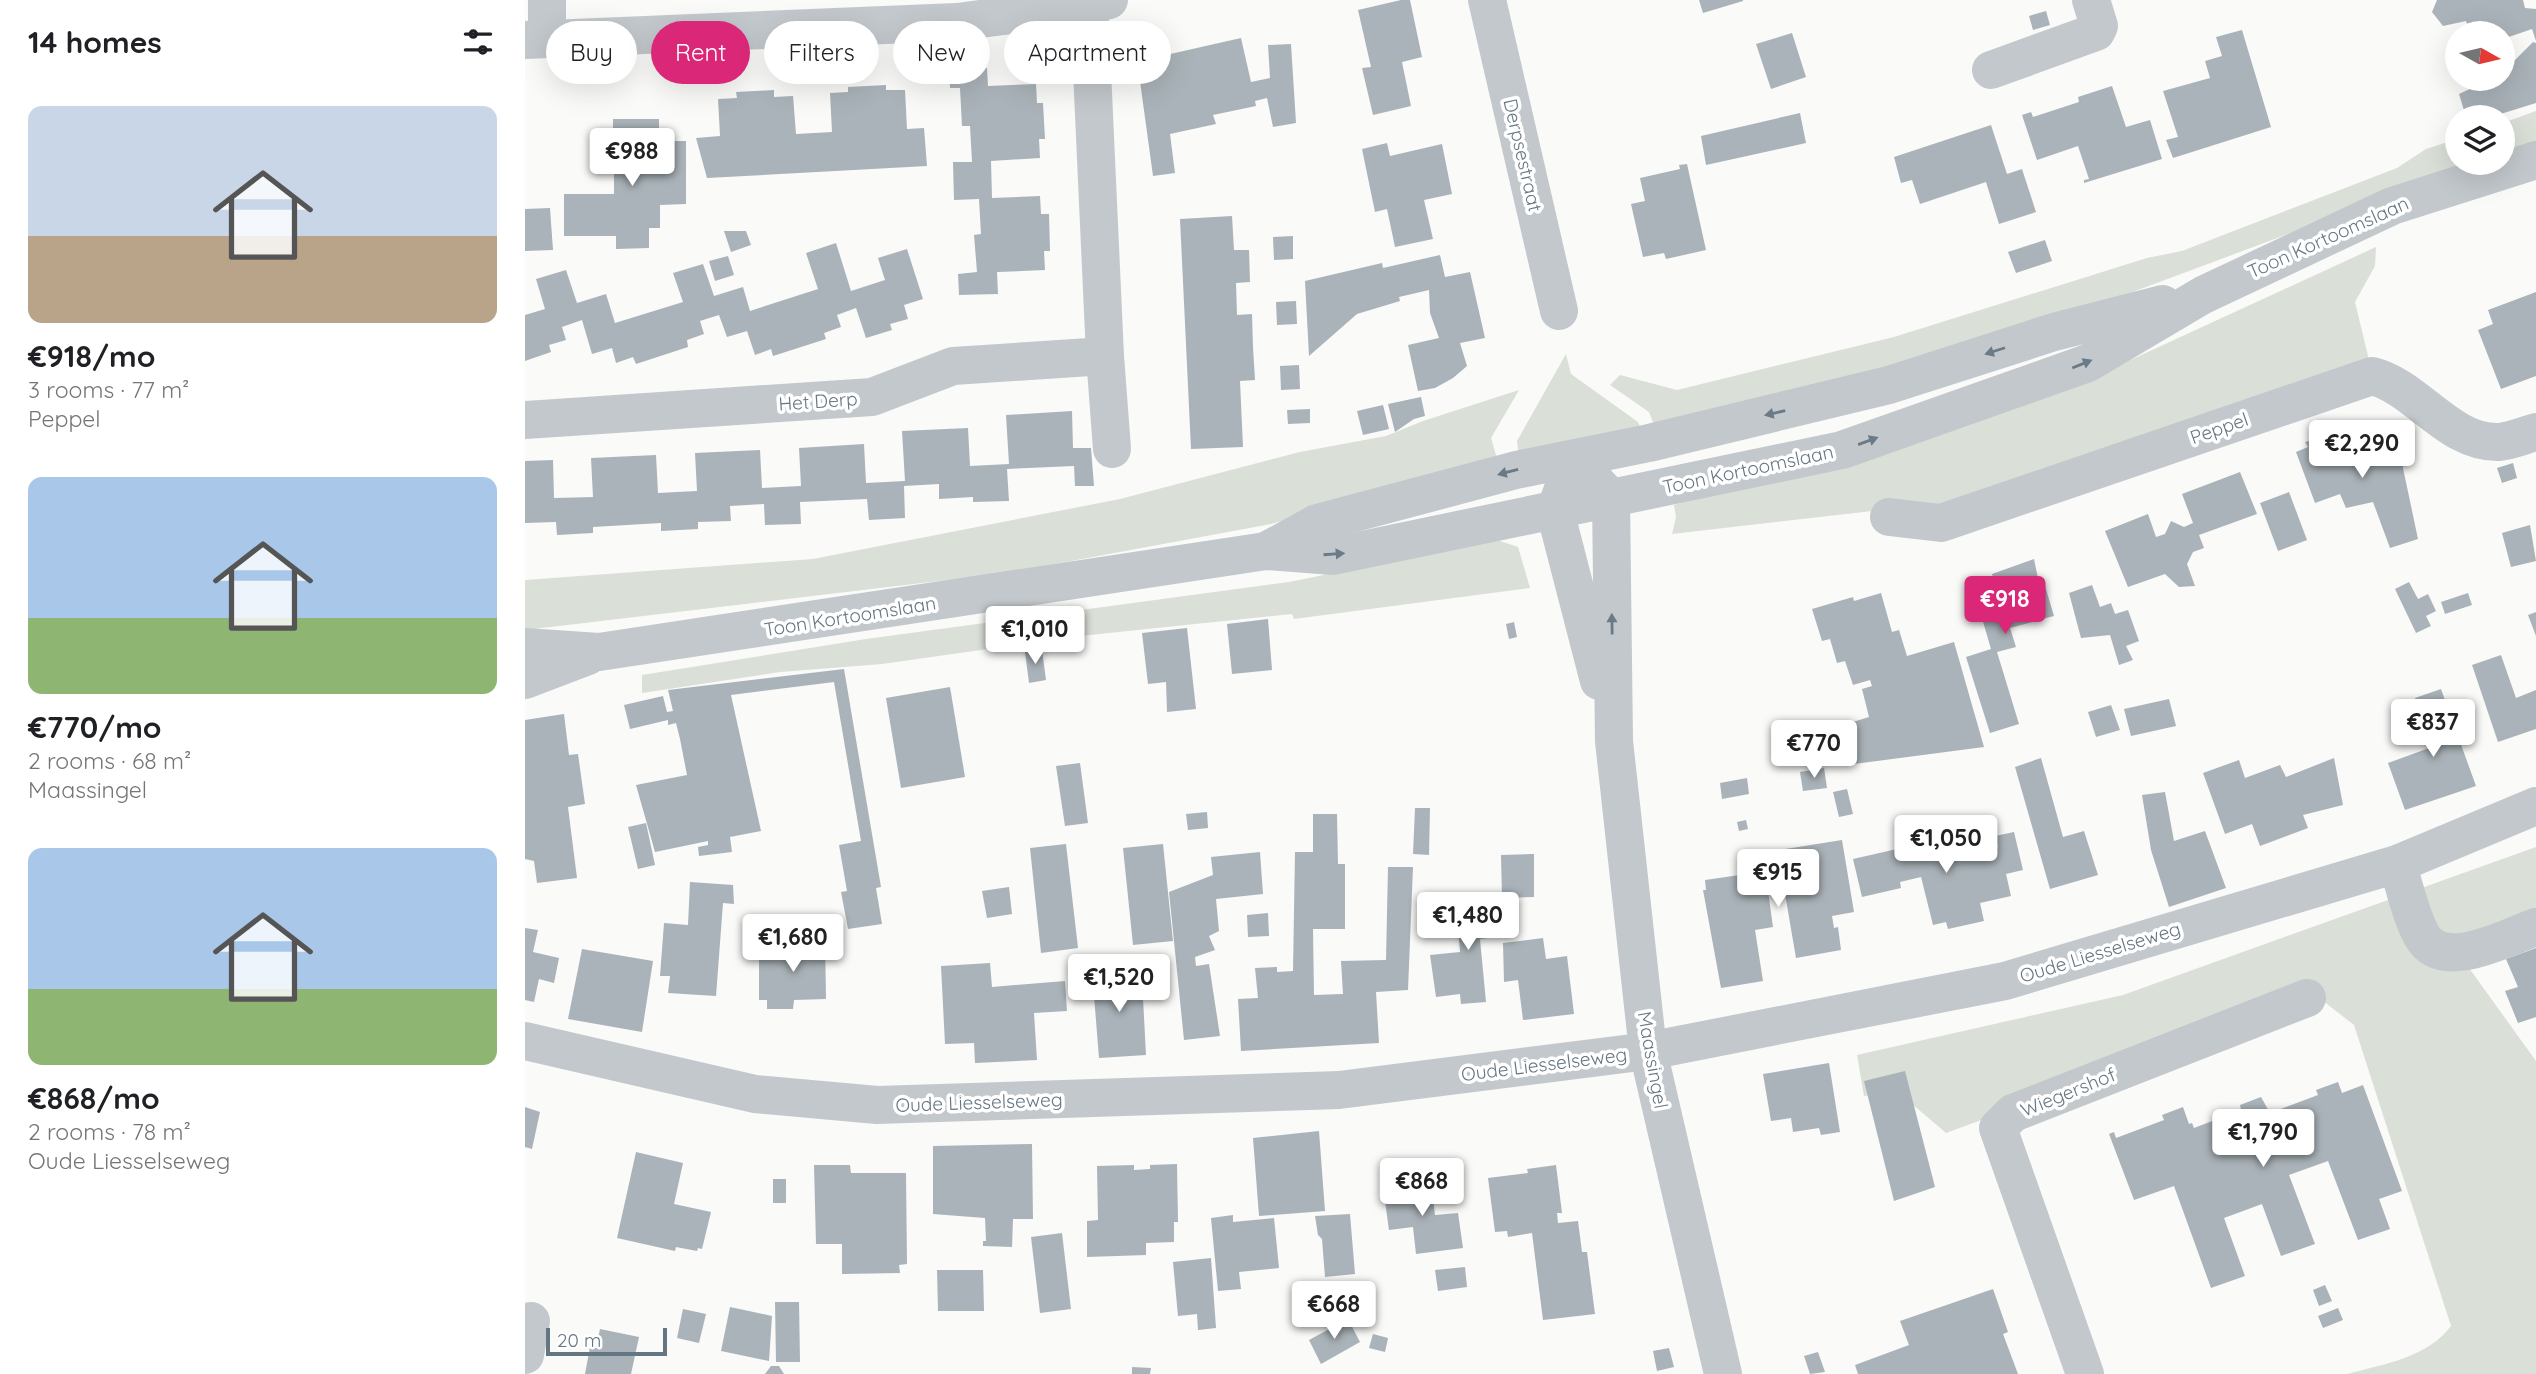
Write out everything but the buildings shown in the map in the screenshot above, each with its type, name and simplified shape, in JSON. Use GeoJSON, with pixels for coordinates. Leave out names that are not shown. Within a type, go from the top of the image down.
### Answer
{"type":"FeatureCollection","features":[{"type":"Feature","properties":{"kind":"street"},"geometry":{"type":"LineString","coordinates":[[547,0],[536,39],[957,22],[1099,3],[1105,356],[1112,449]]}},
{"type":"Feature","properties":{"kind":"street","name":"Derpsestraat"},"geometry":{"type":"LineString","coordinates":[[1487,0],[1559,311]]}},
{"type":"Feature","properties":{"kind":"street"},"geometry":{"type":"LineString","coordinates":[[1991,70],[2095,32],[2099,26],[2091,0]]}},
{"type":"Feature","properties":{"kind":"street","name":"Toon Kortoomslaan"},"geometry":{"type":"LineString","coordinates":[[525,680],[599,652],[1266,551],[1333,556],[1842,450],[2088,363],[2203,295],[2392,205],[2536,160]]}},
{"type":"Feature","properties":{"kind":"street","name":"Toon Kortoomslaan"},"geometry":{"type":"LineString","coordinates":[[1266,551],[1317,523],[1574,457],[1649,443],[1889,386],[2054,332],[2203,295]]}},
{"type":"Feature","properties":{"kind":"street","name":"Het Derp"},"geometry":{"type":"LineString","coordinates":[[525,420],[872,397],[953,366],[1105,356]]}},
{"type":"Feature","properties":{"kind":"street","name":"Peppel"},"geometry":{"type":"LineString","coordinates":[[1889,517],[1941,523],[2372,376],[2388,380],[2448,423],[2475,438],[2499,442],[2536,432]]}},
{"type":"Feature","properties":{"kind":"street"},"geometry":{"type":"LineString","coordinates":[[1555,511],[1574,457],[1611,498]]}},
{"type":"Feature","properties":{"kind":"street","name":"Maassingel"},"geometry":{"type":"LineString","coordinates":[[1611,498],[1614,741],[1647,1051],[1723,1374]]}},
{"type":"Feature","properties":{"kind":"street","name":"Maassingel"},"geometry":{"type":"LineString","coordinates":[[1555,511],[1614,741]]}},
{"type":"Feature","properties":{"kind":"street","name":"Toon Kortoomslaan"},"geometry":{"type":"LineString","coordinates":[[525,647],[599,652]]}},
{"type":"Feature","properties":{"kind":"street","name":"Oude Liesselseweg"},"geometry":{"type":"LineString","coordinates":[[525,1041],[755,1094],[877,1105],[1339,1090],[1647,1051],[2005,981],[2397,863],[2536,806]]}},
{"type":"Feature","properties":{"kind":"street"},"geometry":{"type":"LineString","coordinates":[[2397,863],[2422,937],[2437,951],[2452,953],[2475,949],[2536,927]]}},
{"type":"Feature","properties":{"kind":"street","name":"Wiegershof"},"geometry":{"type":"LineString","coordinates":[[2085,1374],[1998,1128],[2013,1113],[2307,998]]}},
{"type":"Feature","properties":{"kind":"shaded area"},"geometry":{"type":"Polygon","coordinates":[[[2536,111],[2536,142],[2515,150],[2515,119],[2536,111]]]}},
{"type":"Feature","properties":{"kind":"shaded area"},"geometry":{"type":"Polygon","coordinates":[[[2445,143],[2447,175],[2103,303],[1901,367],[1654,425],[1649,412],[1610,385],[1620,375],[1677,390],[1894,337],[2147,258],[2182,251],[2397,168],[2426,149],[2445,143]]]}},
{"type":"Feature","properties":{"kind":"shaded area"},"geometry":{"type":"Polygon","coordinates":[[[2376,247],[2375,266],[2355,302],[2369,360],[1939,517],[1890,509],[1672,534],[1676,517],[1674,505],[2113,368],[2376,247]]]}},
{"type":"Feature","properties":{"kind":"shaded area"},"geometry":{"type":"Polygon","coordinates":[[[1566,354],[1571,374],[1638,422],[1640,427],[1519,457],[1517,441],[1566,354]]]}},
{"type":"Feature","properties":{"kind":"shaded area"},"geometry":{"type":"Polygon","coordinates":[[[1519,390],[1491,438],[1498,462],[1271,524],[1006,573],[525,630],[525,580],[813,559],[1120,499],[1300,452],[1386,436],[1519,390]]]}},
{"type":"Feature","properties":{"kind":"shaded area"},"geometry":{"type":"Polygon","coordinates":[[[1497,540],[1518,547],[1530,588],[1294,619],[1292,614],[1080,636],[882,664],[780,672],[642,693],[642,675],[866,639],[1289,582],[1497,540]]]}},
{"type":"Feature","properties":{"kind":"shaded area"},"geometry":{"type":"Polygon","coordinates":[[[2536,847],[2536,926],[2469,968],[2536,1061],[2536,1374],[2347,1374],[2417,1353],[2430,1346],[2451,1326],[2354,1025],[2318,997],[1946,1133],[1898,1092],[1864,1096],[1857,1055],[2123,995],[2536,847]]]}}]}
